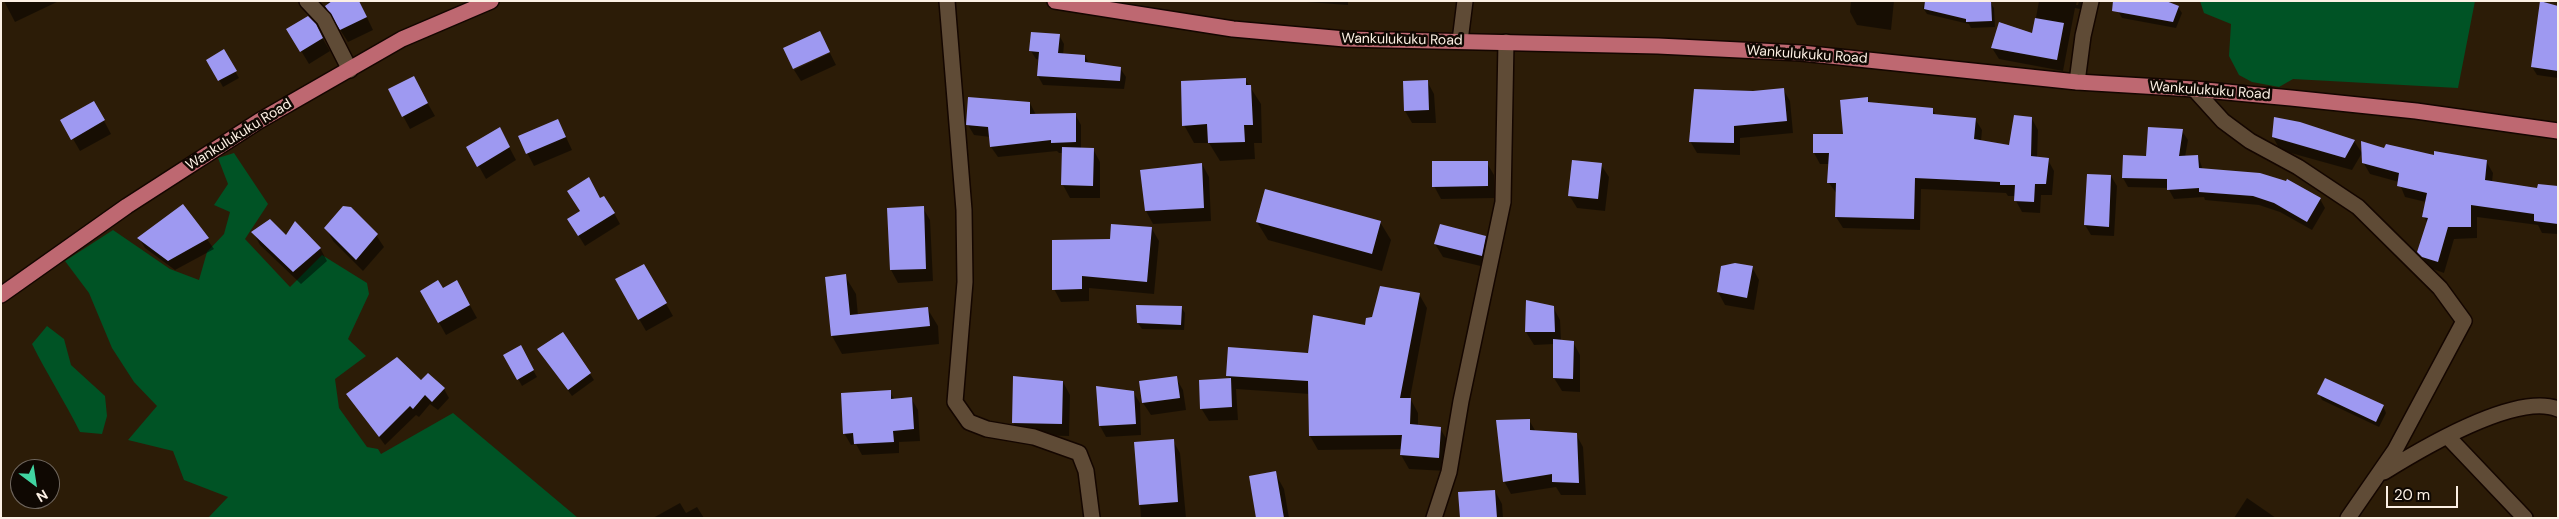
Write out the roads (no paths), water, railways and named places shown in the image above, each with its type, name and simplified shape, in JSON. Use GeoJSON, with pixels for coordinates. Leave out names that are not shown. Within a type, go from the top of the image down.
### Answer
{"type":"FeatureCollection","features":[{"type":"Feature","properties":{"kind":"main road","name":"Wankulukuku Road"},"geometry":{"type":"LineString","coordinates":[[1,295],[127,206],[259,121],[402,39],[491,1]]}},
{"type":"Feature","properties":{"kind":"main road","name":"Wankulukuku Road"},"geometry":{"type":"LineString","coordinates":[[1054,1],[1233,29],[1345,39],[1658,46],[1801,53],[2077,82],[2194,89],[2416,111],[2558,132]]}},
{"type":"Feature","properties":{"kind":"street"},"geometry":{"type":"LineString","coordinates":[[307,1],[324,19],[350,70]]}},
{"type":"Feature","properties":{"kind":"street"},"geometry":{"type":"LineString","coordinates":[[947,1],[964,210],[964,282],[955,402],[969,422],[987,428],[1034,437],[1079,453],[1086,471],[1092,518]]}},
{"type":"Feature","properties":{"kind":"street"},"geometry":{"type":"LineString","coordinates":[[1460,42],[1465,1]]}},
{"type":"Feature","properties":{"kind":"street"},"geometry":{"type":"LineString","coordinates":[[2077,82],[2083,36],[2091,1]]}},
{"type":"Feature","properties":{"kind":"street"},"geometry":{"type":"LineString","coordinates":[[1434,518],[1449,472],[1461,401],[1503,202],[1506,42]]}},
{"type":"Feature","properties":{"kind":"street"},"geometry":{"type":"LineString","coordinates":[[2194,89],[2223,121],[2243,136],[2298,167],[2358,207],[2440,288],[2464,321],[2395,450],[2348,518]]}},
{"type":"Feature","properties":{"kind":"street"},"geometry":{"type":"LineString","coordinates":[[2378,476],[2448,437],[2485,419],[2517,408],[2536,406],[2558,409]]}},
{"type":"Feature","properties":{"kind":"street"},"geometry":{"type":"LineString","coordinates":[[2448,437],[2525,518]]}}]}
